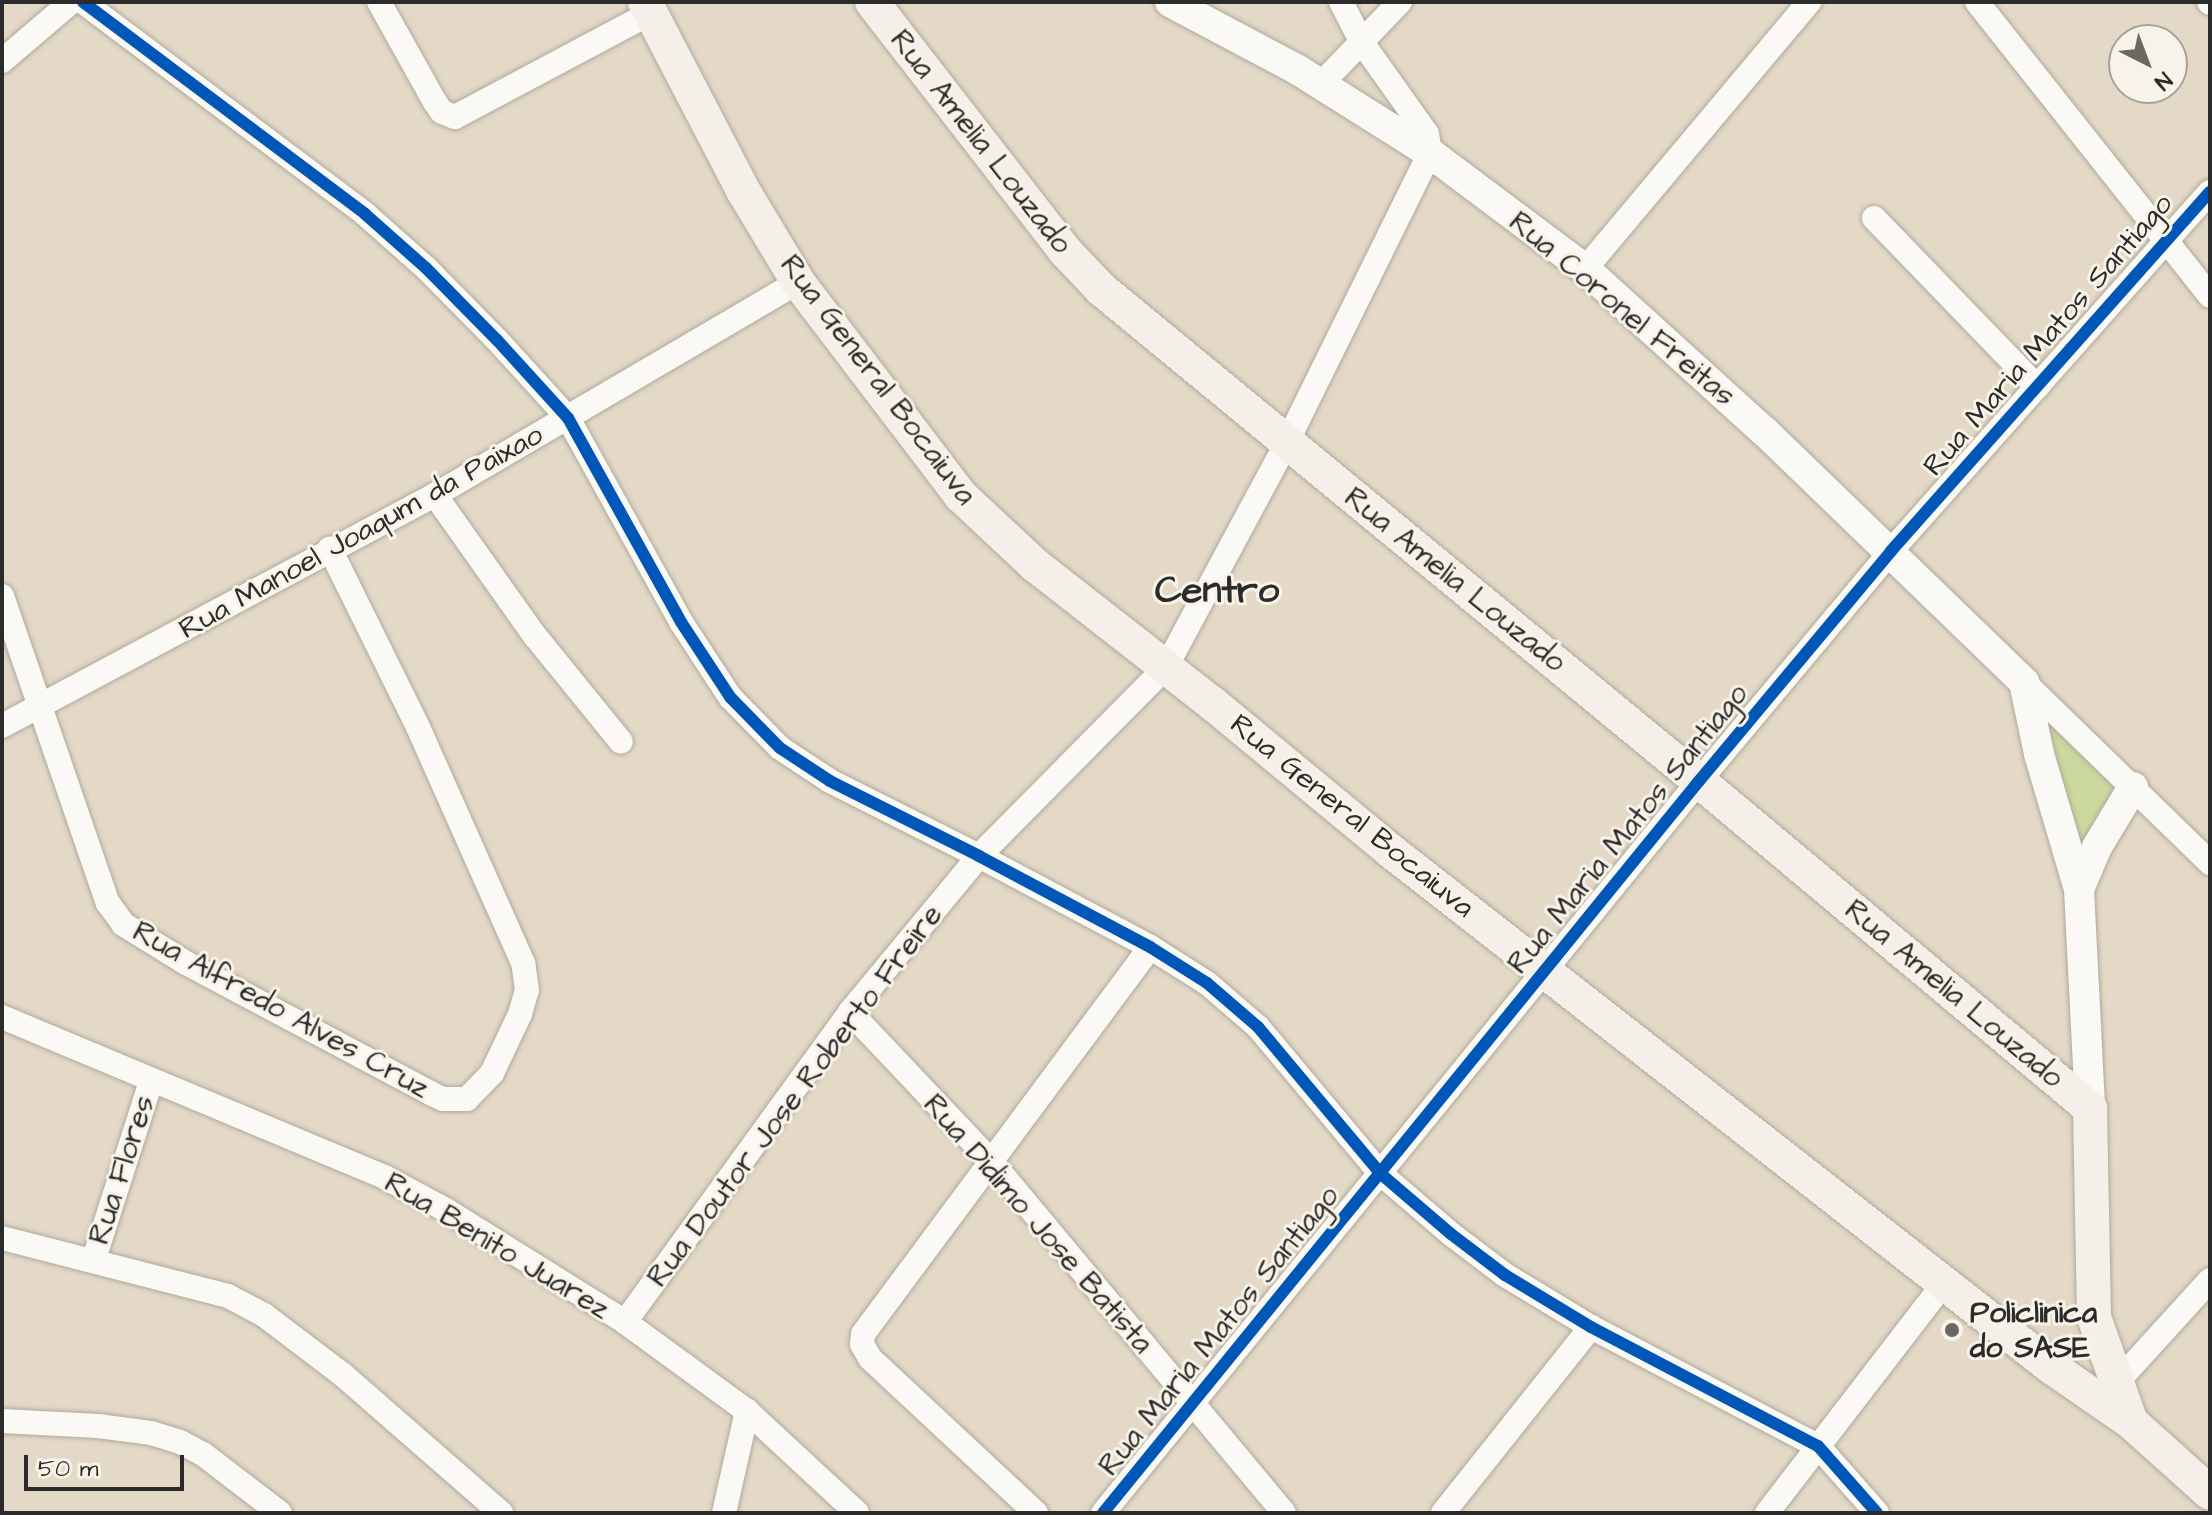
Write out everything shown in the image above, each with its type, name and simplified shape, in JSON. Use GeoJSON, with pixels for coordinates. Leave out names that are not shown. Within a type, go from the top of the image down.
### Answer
{"type":"FeatureCollection","features":[{"type":"Feature","properties":{"kind":"main road","name":"Rua Amelia Louzado"},"geometry":{"type":"LineString","coordinates":[[872,2],[1065,251],[1153,334],[1699,781],[2090,1108]]}},
{"type":"Feature","properties":{"kind":"main road","name":"Rua General Bocaiuva"},"geometry":{"type":"LineString","coordinates":[[648,8],[744,192],[798,282],[961,496],[1035,565],[1166,667],[1392,852],[2050,1366],[2108,1392]]}},
{"type":"Feature","properties":{"kind":"main road"},"geometry":{"type":"LineString","coordinates":[[2090,1108],[2091,1283],[2108,1392],[2131,1422],[2210,1493]]}},
{"type":"Feature","properties":{"kind":"main road"},"geometry":{"type":"LineString","coordinates":[[2050,1366],[2074,1365],[2094,1351],[2100,1340]]}},
{"type":"Feature","properties":{"kind":"street"},"geometry":{"type":"LineString","coordinates":[[2,61],[71,2]]}},
{"type":"Feature","properties":{"kind":"street"},"geometry":{"type":"LineString","coordinates":[[83,2],[365,214],[446,289],[568,418],[681,622],[730,697],[780,748],[830,781],[1150,947],[1207,983],[1258,1027],[1381,1174],[1505,1275],[1591,1327],[1818,1446],[1877,1513]]}},
{"type":"Feature","properties":{"kind":"street"},"geometry":{"type":"LineString","coordinates":[[379,2],[435,102],[442,112],[455,117],[648,8]]}},
{"type":"Feature","properties":{"kind":"street","name":"Rua Coronel Freitas"},"geometry":{"type":"LineString","coordinates":[[1170,2],[1321,84],[1430,153],[1585,269],[1891,551],[2210,863]]}},
{"type":"Feature","properties":{"kind":"street"},"geometry":{"type":"LineString","coordinates":[[1341,2],[1361,41],[1427,134],[1430,153]]}},
{"type":"Feature","properties":{"kind":"street"},"geometry":{"type":"LineString","coordinates":[[1321,84],[1400,2]]}},
{"type":"Feature","properties":{"kind":"street"},"geometry":{"type":"LineString","coordinates":[[1585,269],[1809,2]]}},
{"type":"Feature","properties":{"kind":"street"},"geometry":{"type":"LineString","coordinates":[[1977,2],[2210,296]]}},
{"type":"Feature","properties":{"kind":"street","name":"Rua Doutor Jose Roberto Freire"},"geometry":{"type":"LineString","coordinates":[[625,1322],[850,1012],[979,856],[1166,667],[1287,442],[1430,153]]}},
{"type":"Feature","properties":{"kind":"street","name":"Rua Maria Matos Santiago"},"geometry":{"type":"LineString","coordinates":[[1103,1513],[1699,781],[1891,551],[2165,239],[2210,192]]}},
{"type":"Feature","properties":{"kind":"street"},"geometry":{"type":"LineString","coordinates":[[1874,218],[2037,387]]}},
{"type":"Feature","properties":{"kind":"street","name":"Rua Manoel Joaqum da Paixao"},"geometry":{"type":"LineString","coordinates":[[2,726],[435,495],[798,282]]}},
{"type":"Feature","properties":{"kind":"street"},"geometry":{"type":"LineString","coordinates":[[435,495],[535,636],[621,742]]}},
{"type":"Feature","properties":{"kind":"street","name":"Rua Alfredo Alves Cruz"},"geometry":{"type":"LineString","coordinates":[[2,596],[38,709],[108,903],[123,924],[199,970],[430,1093],[443,1099],[467,1099],[492,1073],[520,1014],[527,990],[523,963],[418,727],[330,549]]}},
{"type":"Feature","properties":{"kind":"street"},"geometry":{"type":"LineString","coordinates":[[2024,682],[2039,754],[2079,889],[2090,1108]]}},
{"type":"Feature","properties":{"kind":"street"},"geometry":{"type":"LineString","coordinates":[[2079,889],[2097,847],[2133,787]]}},
{"type":"Feature","properties":{"kind":"street"},"geometry":{"type":"LineString","coordinates":[[1036,1513],[870,1358],[862,1344],[867,1325],[1150,947]]}},
{"type":"Feature","properties":{"kind":"street","name":"Rua Didimo Jose Batista"},"geometry":{"type":"LineString","coordinates":[[850,1012],[990,1160],[1284,1513]]}},
{"type":"Feature","properties":{"kind":"street","name":"Rua Benito Juarez"},"geometry":{"type":"LineString","coordinates":[[2,1017],[415,1192],[625,1322],[747,1411],[857,1513]]}},
{"type":"Feature","properties":{"kind":"street","name":"Rua Flores"},"geometry":{"type":"LineString","coordinates":[[94,1259],[151,1081]]}},
{"type":"Feature","properties":{"kind":"street"},"geometry":{"type":"LineString","coordinates":[[2,1238],[94,1259],[228,1296],[264,1315],[343,1375],[501,1513]]}},
{"type":"Feature","properties":{"kind":"street"},"geometry":{"type":"LineString","coordinates":[[2108,1392],[2210,1280]]}},
{"type":"Feature","properties":{"kind":"street"},"geometry":{"type":"LineString","coordinates":[[1767,1513],[1944,1283]]}},
{"type":"Feature","properties":{"kind":"street"},"geometry":{"type":"LineString","coordinates":[[1443,1513],[1591,1327]]}},
{"type":"Feature","properties":{"kind":"street"},"geometry":{"type":"LineString","coordinates":[[724,1513],[747,1411]]}},
{"type":"Feature","properties":{"kind":"street"},"geometry":{"type":"LineString","coordinates":[[2,1421],[98,1426],[151,1433],[180,1442],[203,1454],[280,1513]]}},
{"type":"Feature","properties":{"kind":"green space"},"geometry":{"type":"Polygon","coordinates":[[[2046,714],[2119,784],[2080,860],[2046,714]]]}},
{"type":"Feature","properties":{"kind":"cycle path"},"geometry":{"type":"LineString","coordinates":[[83,2],[365,214],[426,268],[497,340],[568,418],[681,622],[730,697],[780,748],[830,781],[1150,947],[1207,983],[1258,1027],[1381,1174],[1451,1234],[1505,1275],[1591,1327],[1818,1446],[1877,1513]]}},
{"type":"Feature","properties":{"kind":"cycle path"},"geometry":{"type":"LineString","coordinates":[[1103,1513],[1699,781],[1891,551],[2210,192]]}},
{"type":"Feature","properties":{"kind":"place","name":"Policlinica do SASE"},"geometry":{"type":"Point","coordinates":[1952,1330]}},
{"type":"Feature","properties":{"kind":"district","name":"Centro"},"geometry":{"type":"Point","coordinates":[1217,592]}}]}
